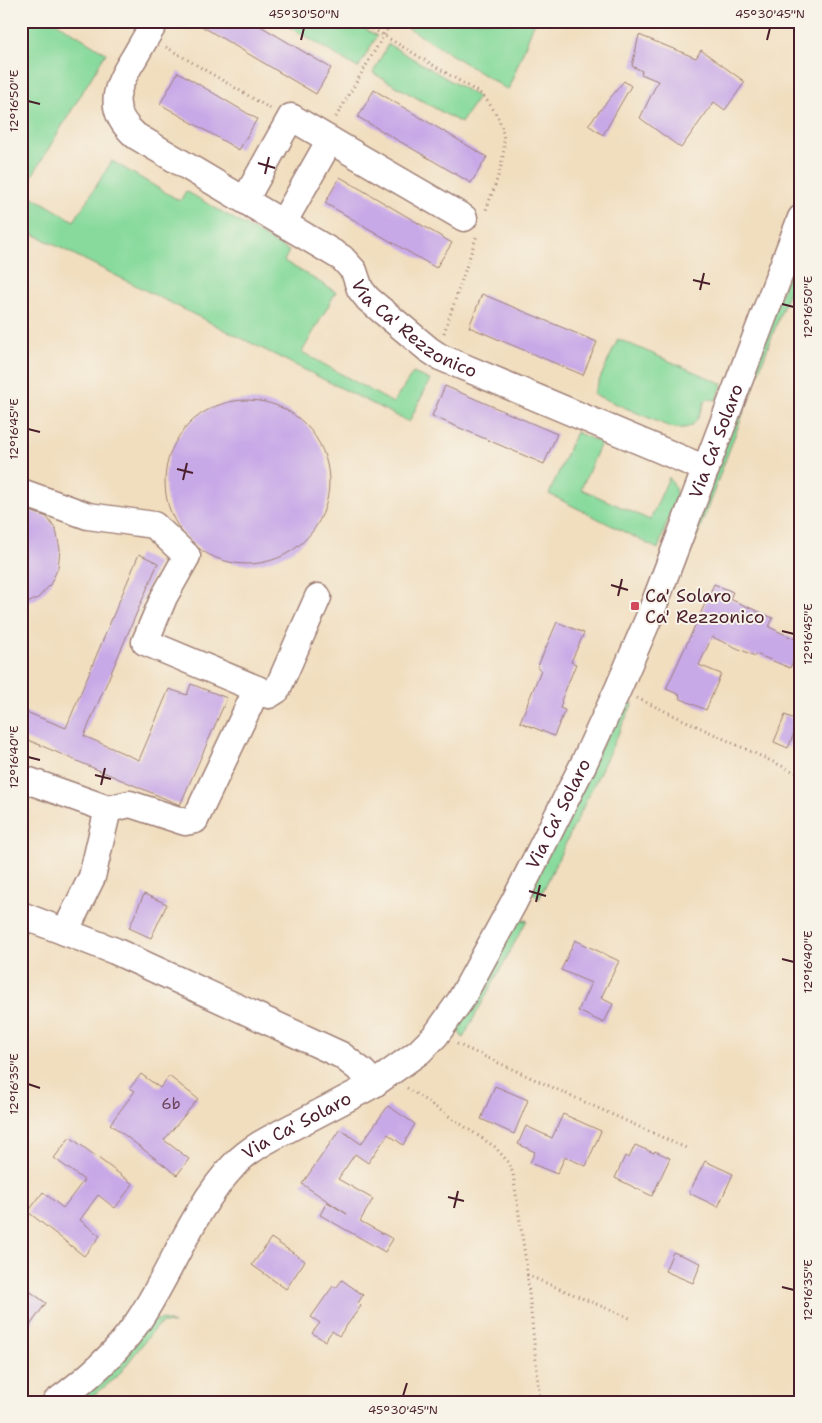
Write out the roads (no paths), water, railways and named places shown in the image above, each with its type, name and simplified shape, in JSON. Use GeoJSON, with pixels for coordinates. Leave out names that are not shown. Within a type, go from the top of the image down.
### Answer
{"type":"FeatureCollection","features":[{"type":"Feature","properties":{"kind":"street","name":"Via Ca' Rezzonico"},"geometry":{"type":"LineString","coordinates":[[156,21],[122,77],[116,98],[120,119],[136,136],[342,258],[354,272],[360,289],[368,299],[440,357],[706,469]]}},
{"type":"Feature","properties":{"kind":"street"},"geometry":{"type":"LineString","coordinates":[[245,200],[291,117],[331,132],[476,222]]}},
{"type":"Feature","properties":{"kind":"street"},"geometry":{"type":"LineString","coordinates":[[283,223],[331,132]]}},
{"type":"Feature","properties":{"kind":"street","name":"Via Ca' Solaro"},"geometry":{"type":"LineString","coordinates":[[56,1402],[97,1370],[126,1338],[146,1308],[204,1206],[233,1166],[248,1152],[270,1138],[382,1079],[419,1052],[436,1035],[460,1001],[514,902],[583,765],[618,689],[650,615],[801,218]]}},
{"type":"Feature","properties":{"kind":"street"},"geometry":{"type":"LineString","coordinates":[[21,492],[88,516],[154,525],[187,556],[164,597],[145,642],[270,695],[277,690],[318,597]]}},
{"type":"Feature","properties":{"kind":"street"},"geometry":{"type":"LineString","coordinates":[[21,778],[108,809],[130,804],[185,822],[195,820],[257,689]]}},
{"type":"Feature","properties":{"kind":"street"},"geometry":{"type":"LineString","coordinates":[[65,932],[92,877],[108,809]]}},
{"type":"Feature","properties":{"kind":"street"},"geometry":{"type":"LineString","coordinates":[[21,915],[115,951],[341,1055],[364,1072],[382,1079]]}},
{"type":"Feature","properties":{"kind":"place","name":"Ca' Solaro Ca' Rezzonico"},"geometry":{"type":"Point","coordinates":[635,606]}}]}
